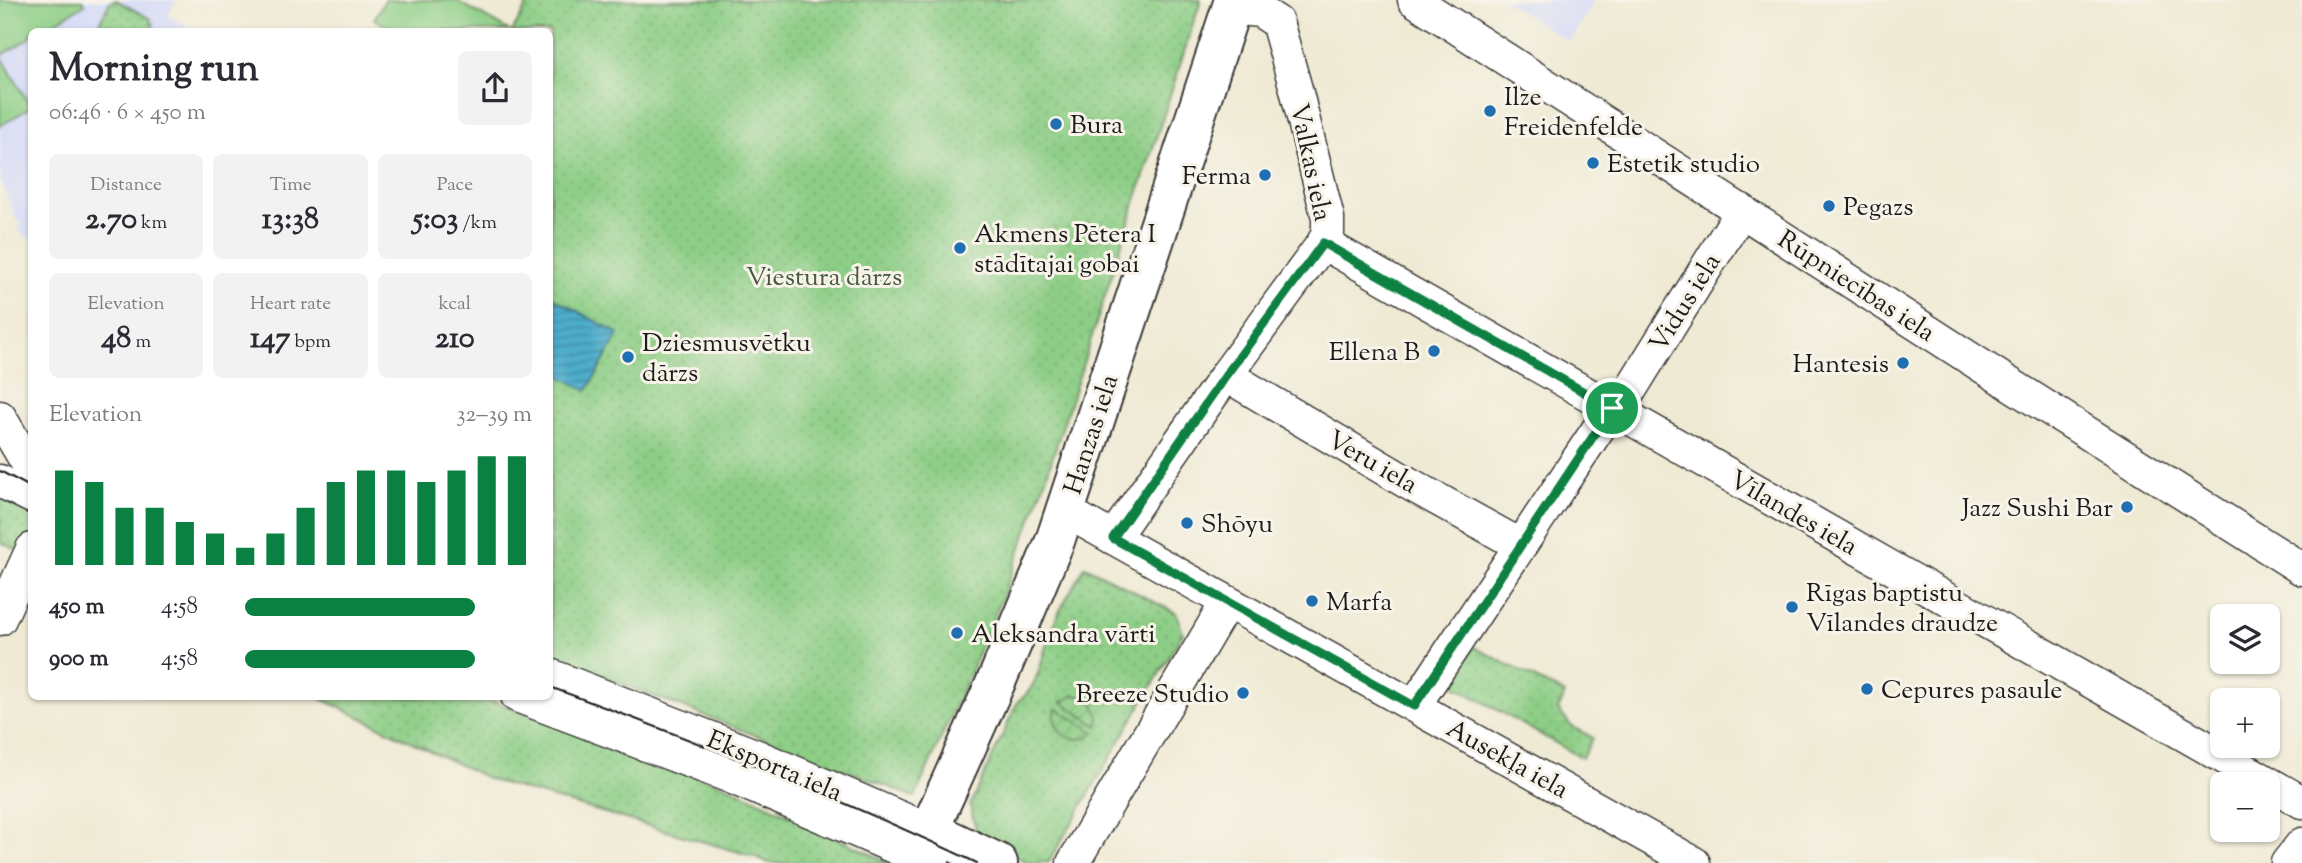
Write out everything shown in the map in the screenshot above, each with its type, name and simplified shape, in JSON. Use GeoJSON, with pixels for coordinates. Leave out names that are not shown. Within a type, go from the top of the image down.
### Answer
{"type":"FeatureCollection","features":[{"type":"Feature","properties":{"kind":"main road","name":"Hanzas iela"},"geometry":{"type":"LineString","coordinates":[[925,850],[1055,541],[1233,4]]}},
{"type":"Feature","properties":{"kind":"main road","name":"Eksporta iela"},"geometry":{"type":"LineString","coordinates":[[925,850],[998,863]]}},
{"type":"Feature","properties":{"kind":"street","name":"Rūpniecības iela"},"geometry":{"type":"LineString","coordinates":[[1414,0],[2302,569]]}},
{"type":"Feature","properties":{"kind":"street","name":"Valkas iela"},"geometry":{"type":"LineString","coordinates":[[1113,538],[1328,233],[1328,218],[1277,22],[1260,11],[1233,4]]}},
{"type":"Feature","properties":{"kind":"street","name":"Vidus iela"},"geometry":{"type":"LineString","coordinates":[[1414,706],[1612,408],[1629,392],[1742,210]]}},
{"type":"Feature","properties":{"kind":"street","name":"Vīlandes iela"},"geometry":{"type":"LineString","coordinates":[[1323,243],[2302,802]]}},
{"type":"Feature","properties":{"kind":"street","name":"Veru iela"},"geometry":{"type":"LineString","coordinates":[[1226,375],[1408,483],[1521,545]]}},
{"type":"Feature","properties":{"kind":"street"},"geometry":{"type":"LineString","coordinates":[[0,417],[22,474]]}},
{"type":"Feature","properties":{"kind":"street","name":"Ausekļa iela"},"geometry":{"type":"LineString","coordinates":[[1065,512],[1694,863]]}},
{"type":"Feature","properties":{"kind":"street"},"geometry":{"type":"LineString","coordinates":[[0,619],[28,558]]}},
{"type":"Feature","properties":{"kind":"street"},"geometry":{"type":"LineString","coordinates":[[1073,863],[1227,602]]}},
{"type":"Feature","properties":{"kind":"street","name":"Eksporta iela"},"geometry":{"type":"LineString","coordinates":[[553,676],[757,756],[925,850]]}},
{"type":"Feature","properties":{"kind":"street","name":"Eksporta iela"},"geometry":{"type":"LineString","coordinates":[[528,700],[925,850]]}},
{"type":"Feature","properties":{"kind":"street"},"geometry":{"type":"LineString","coordinates":[[2287,863],[2302,844]]}},
{"type":"Feature","properties":{"kind":"shaded area"},"geometry":{"type":"Polygon","coordinates":[[[0,0],[176,0],[168,16],[191,28],[28,28],[28,238],[17,231],[22,223],[16,219],[0,180],[0,0]]]}},
{"type":"Feature","properties":{"kind":"shaded area"},"geometry":{"type":"Polygon","coordinates":[[[1504,0],[1595,0],[1569,42],[1504,0]]]}},
{"type":"Feature","properties":{"kind":"green space"},"geometry":{"type":"Polygon","coordinates":[[[0,0],[83,0],[85,4],[46,28],[28,28],[28,39],[1,56],[28,102],[28,109],[0,126],[0,0]]]}},
{"type":"Feature","properties":{"kind":"green space"},"geometry":{"type":"Polygon","coordinates":[[[116,0],[151,19],[150,22],[154,24],[152,28],[97,28],[110,2],[116,0]]]}},
{"type":"Feature","properties":{"kind":"green space"},"geometry":{"type":"Polygon","coordinates":[[[385,0],[455,0],[505,28],[390,28],[374,19],[385,0]]]}},
{"type":"Feature","properties":{"kind":"green space","name":"Viestura dārzs"},"geometry":{"type":"Polygon","coordinates":[[[530,0],[1201,0],[1041,493],[1002,599],[915,797],[553,657],[553,28],[514,28],[530,0]]]}},
{"type":"Feature","properties":{"kind":"green space"},"geometry":{"type":"Polygon","coordinates":[[[0,497],[28,511],[28,556],[0,542],[0,497]]]}},
{"type":"Feature","properties":{"kind":"green space"},"geometry":{"type":"Polygon","coordinates":[[[1085,566],[1176,613],[1183,633],[1049,862],[1029,863],[978,837],[970,806],[1018,701],[1036,678],[1055,620],[1085,566]]]}},
{"type":"Feature","properties":{"kind":"green space"},"geometry":{"type":"Polygon","coordinates":[[[1474,647],[1565,694],[1558,710],[1571,726],[1593,738],[1582,758],[1450,683],[1474,647]]]}},
{"type":"Feature","properties":{"kind":"green space"},"geometry":{"type":"Polygon","coordinates":[[[1075,695],[1091,701],[1097,709],[1098,726],[1061,702],[1075,695]]]}},
{"type":"Feature","properties":{"kind":"green space"},"geometry":{"type":"Polygon","coordinates":[[[324,700],[489,700],[732,788],[890,863],[769,863],[491,780],[324,700]]]}},
{"type":"Feature","properties":{"kind":"green space"},"geometry":{"type":"Polygon","coordinates":[[[1056,708],[1094,732],[1079,739],[1065,736],[1056,725],[1056,708]]]}},
{"type":"Feature","properties":{"kind":"water"},"geometry":{"type":"Polygon","coordinates":[[[553,298],[619,334],[587,391],[553,372],[553,298]]]}},
{"type":"Feature","properties":{"kind":"tram line"},"geometry":{"type":"LineString","coordinates":[[0,471],[28,486]]}},
{"type":"Feature","properties":{"kind":"tram line"},"geometry":{"type":"LineString","coordinates":[[553,688],[765,770],[977,863]]}},
{"type":"Feature","properties":{"kind":"place","name":"Ilze Freidenfelde"},"geometry":{"type":"Point","coordinates":[1490,111]}},
{"type":"Feature","properties":{"kind":"place","name":"Bura"},"geometry":{"type":"Point","coordinates":[1056,124]}},
{"type":"Feature","properties":{"kind":"place","name":"Estetik studio"},"geometry":{"type":"Point","coordinates":[1593,163]}},
{"type":"Feature","properties":{"kind":"place","name":"Ferma"},"geometry":{"type":"Point","coordinates":[1265,175]}},
{"type":"Feature","properties":{"kind":"place","name":"Pegazs"},"geometry":{"type":"Point","coordinates":[1829,206]}},
{"type":"Feature","properties":{"kind":"place","name":"Akmens Pētera I stādītajai gobai"},"geometry":{"type":"Point","coordinates":[960,248]}},
{"type":"Feature","properties":{"kind":"place","name":"Ellena B"},"geometry":{"type":"Point","coordinates":[1434,351]}},
{"type":"Feature","properties":{"kind":"place","name":"Dziesmusvētku dārzs"},"geometry":{"type":"Point","coordinates":[628,357]}},
{"type":"Feature","properties":{"kind":"place","name":"Hantesis"},"geometry":{"type":"Point","coordinates":[1903,363]}},
{"type":"Feature","properties":{"kind":"place","name":"Jazz Sushi Bar"},"geometry":{"type":"Point","coordinates":[2127,507]}},
{"type":"Feature","properties":{"kind":"place","name":"Shōyu"},"geometry":{"type":"Point","coordinates":[1187,523]}},
{"type":"Feature","properties":{"kind":"place","name":"Marfa"},"geometry":{"type":"Point","coordinates":[1312,601]}},
{"type":"Feature","properties":{"kind":"place","name":"Rīgas baptistu Vīlandes draudze"},"geometry":{"type":"Point","coordinates":[1792,607]}},
{"type":"Feature","properties":{"kind":"place","name":"Aleksandra vārti"},"geometry":{"type":"Point","coordinates":[957,633]}},
{"type":"Feature","properties":{"kind":"place","name":"Cepures pasaule"},"geometry":{"type":"Point","coordinates":[1867,689]}},
{"type":"Feature","properties":{"kind":"place","name":"Breeze Studio"},"geometry":{"type":"Point","coordinates":[1243,693]}},
{"type":"Feature","properties":{"kind":"route"},"geometry":{"type":"LineString","coordinates":[[1323,243],[1612,408],[1414,706],[1113,538],[1226,375],[1323,243]]}}]}
